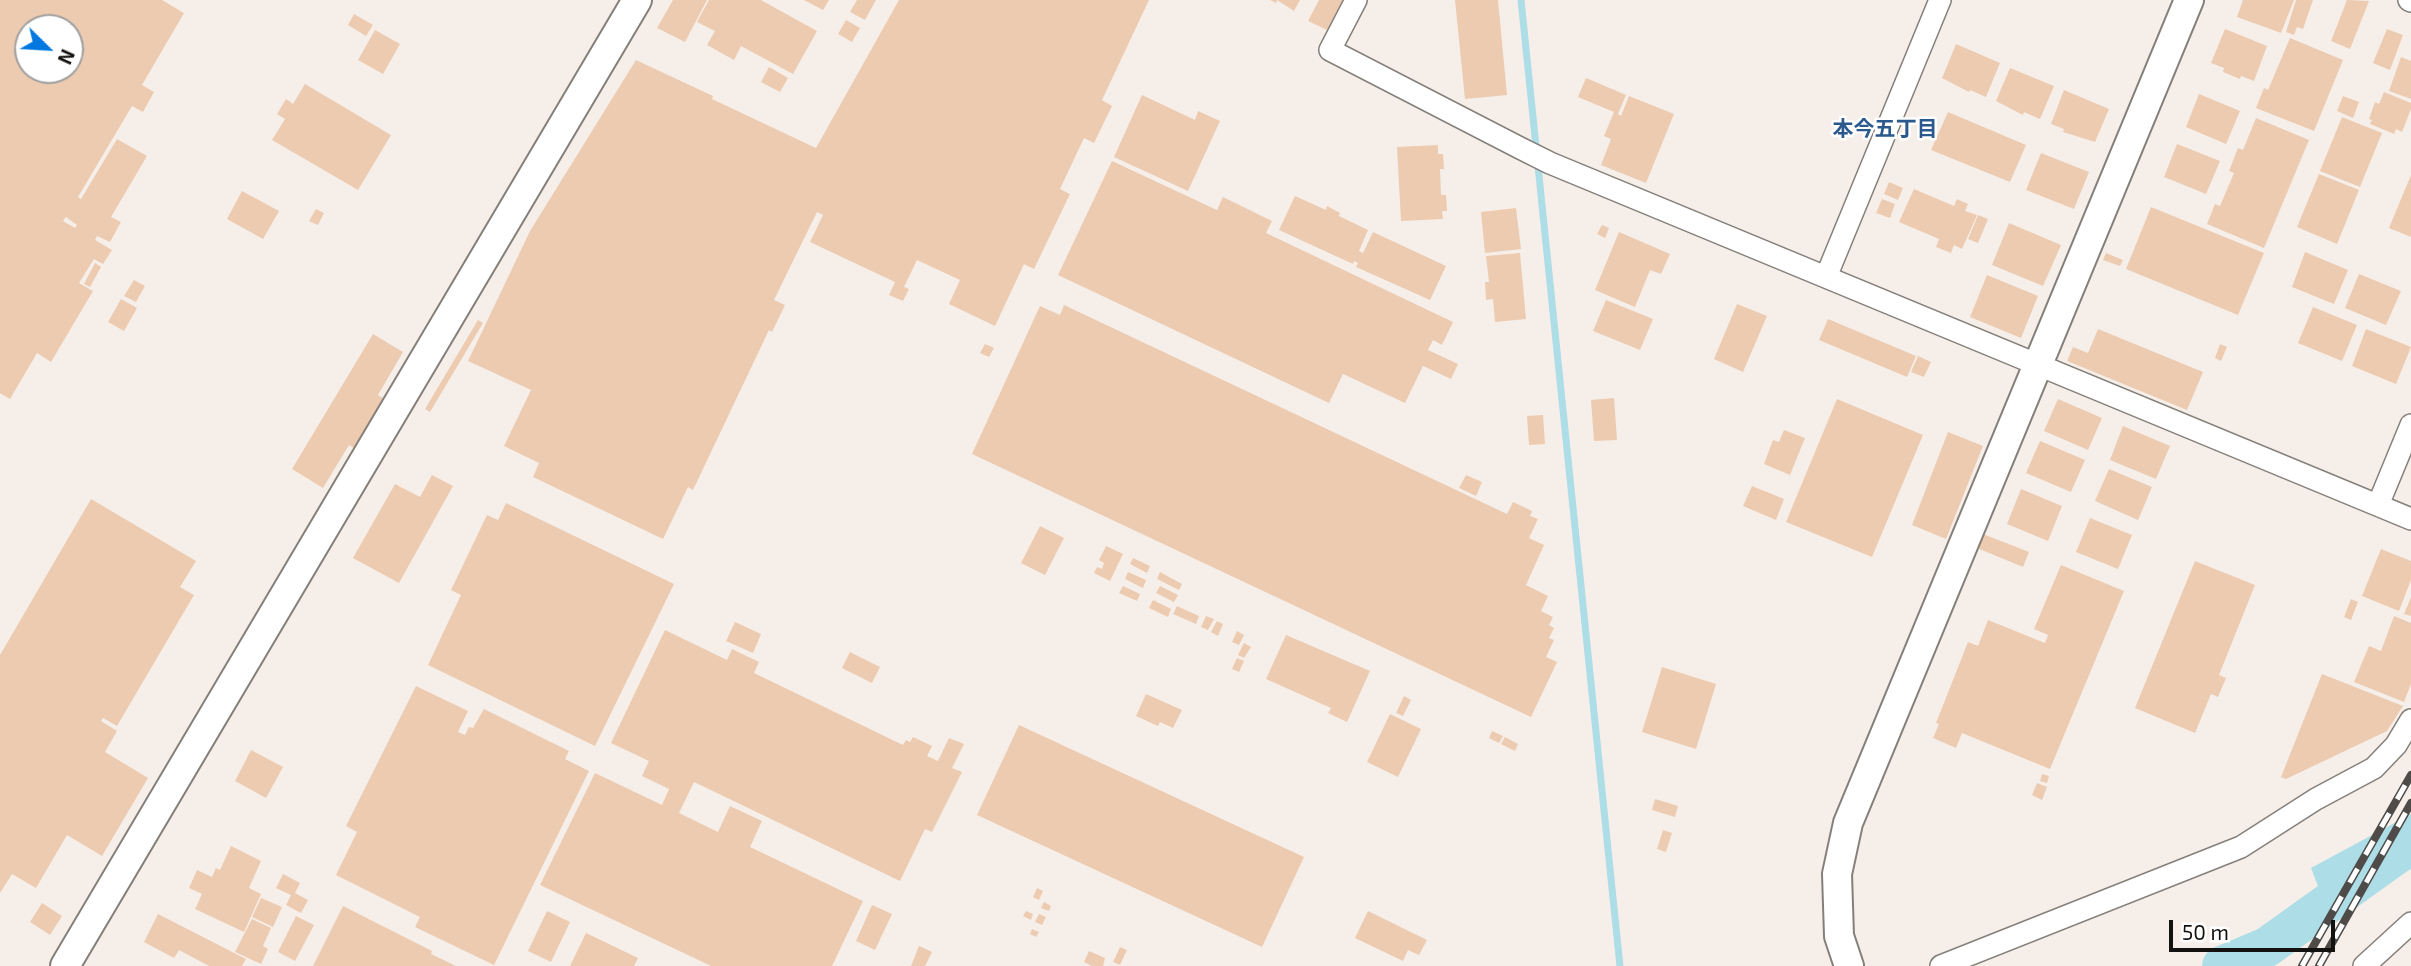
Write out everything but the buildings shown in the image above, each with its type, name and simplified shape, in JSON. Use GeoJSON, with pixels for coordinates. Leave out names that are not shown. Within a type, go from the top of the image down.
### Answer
{"type":"FeatureCollection","features":[{"type":"Feature","properties":{"kind":"street"},"geometry":{"type":"LineString","coordinates":[[65,966],[637,0]]}},
{"type":"Feature","properties":{"kind":"street"},"geometry":{"type":"LineString","coordinates":[[1356,0],[1330,50],[1550,163],[2411,519]]}},
{"type":"Feature","properties":{"kind":"street"},"geometry":{"type":"LineString","coordinates":[[1826,277],[1940,0]]}},
{"type":"Feature","properties":{"kind":"street"},"geometry":{"type":"LineString","coordinates":[[1849,966],[1839,936],[1837,874],[1848,823],[2189,0]]}},
{"type":"Feature","properties":{"kind":"street"},"geometry":{"type":"LineString","coordinates":[[2378,505],[2411,425]]}},
{"type":"Feature","properties":{"kind":"street"},"geometry":{"type":"LineString","coordinates":[[1941,966],[2241,847],[2316,799],[2374,768],[2404,744],[2411,720]]}},
{"type":"Feature","properties":{"kind":"street"},"geometry":{"type":"LineString","coordinates":[[2364,966],[2411,923]]}},
{"type":"Feature","properties":{"kind":"water"},"geometry":{"type":"Polygon","coordinates":[[[2411,814],[2411,869],[2328,912],[2311,868],[2411,814]]]}},
{"type":"Feature","properties":{"kind":"waterway"},"geometry":{"type":"LineString","coordinates":[[1521,0],[1620,966]]}},
{"type":"Feature","properties":{"kind":"waterway"},"geometry":{"type":"LineString","coordinates":[[2222,966],[2267,947],[2411,844]]}},
{"type":"Feature","properties":{"kind":"railway"},"geometry":{"type":"LineString","coordinates":[[2302,966],[2411,775]]}},
{"type":"Feature","properties":{"kind":"railway"},"geometry":{"type":"LineString","coordinates":[[2319,966],[2411,803]]}},
{"type":"Feature","properties":{"kind":"district","name":"本今五丁目"},"geometry":{"type":"Point","coordinates":[1885,129]}}]}
